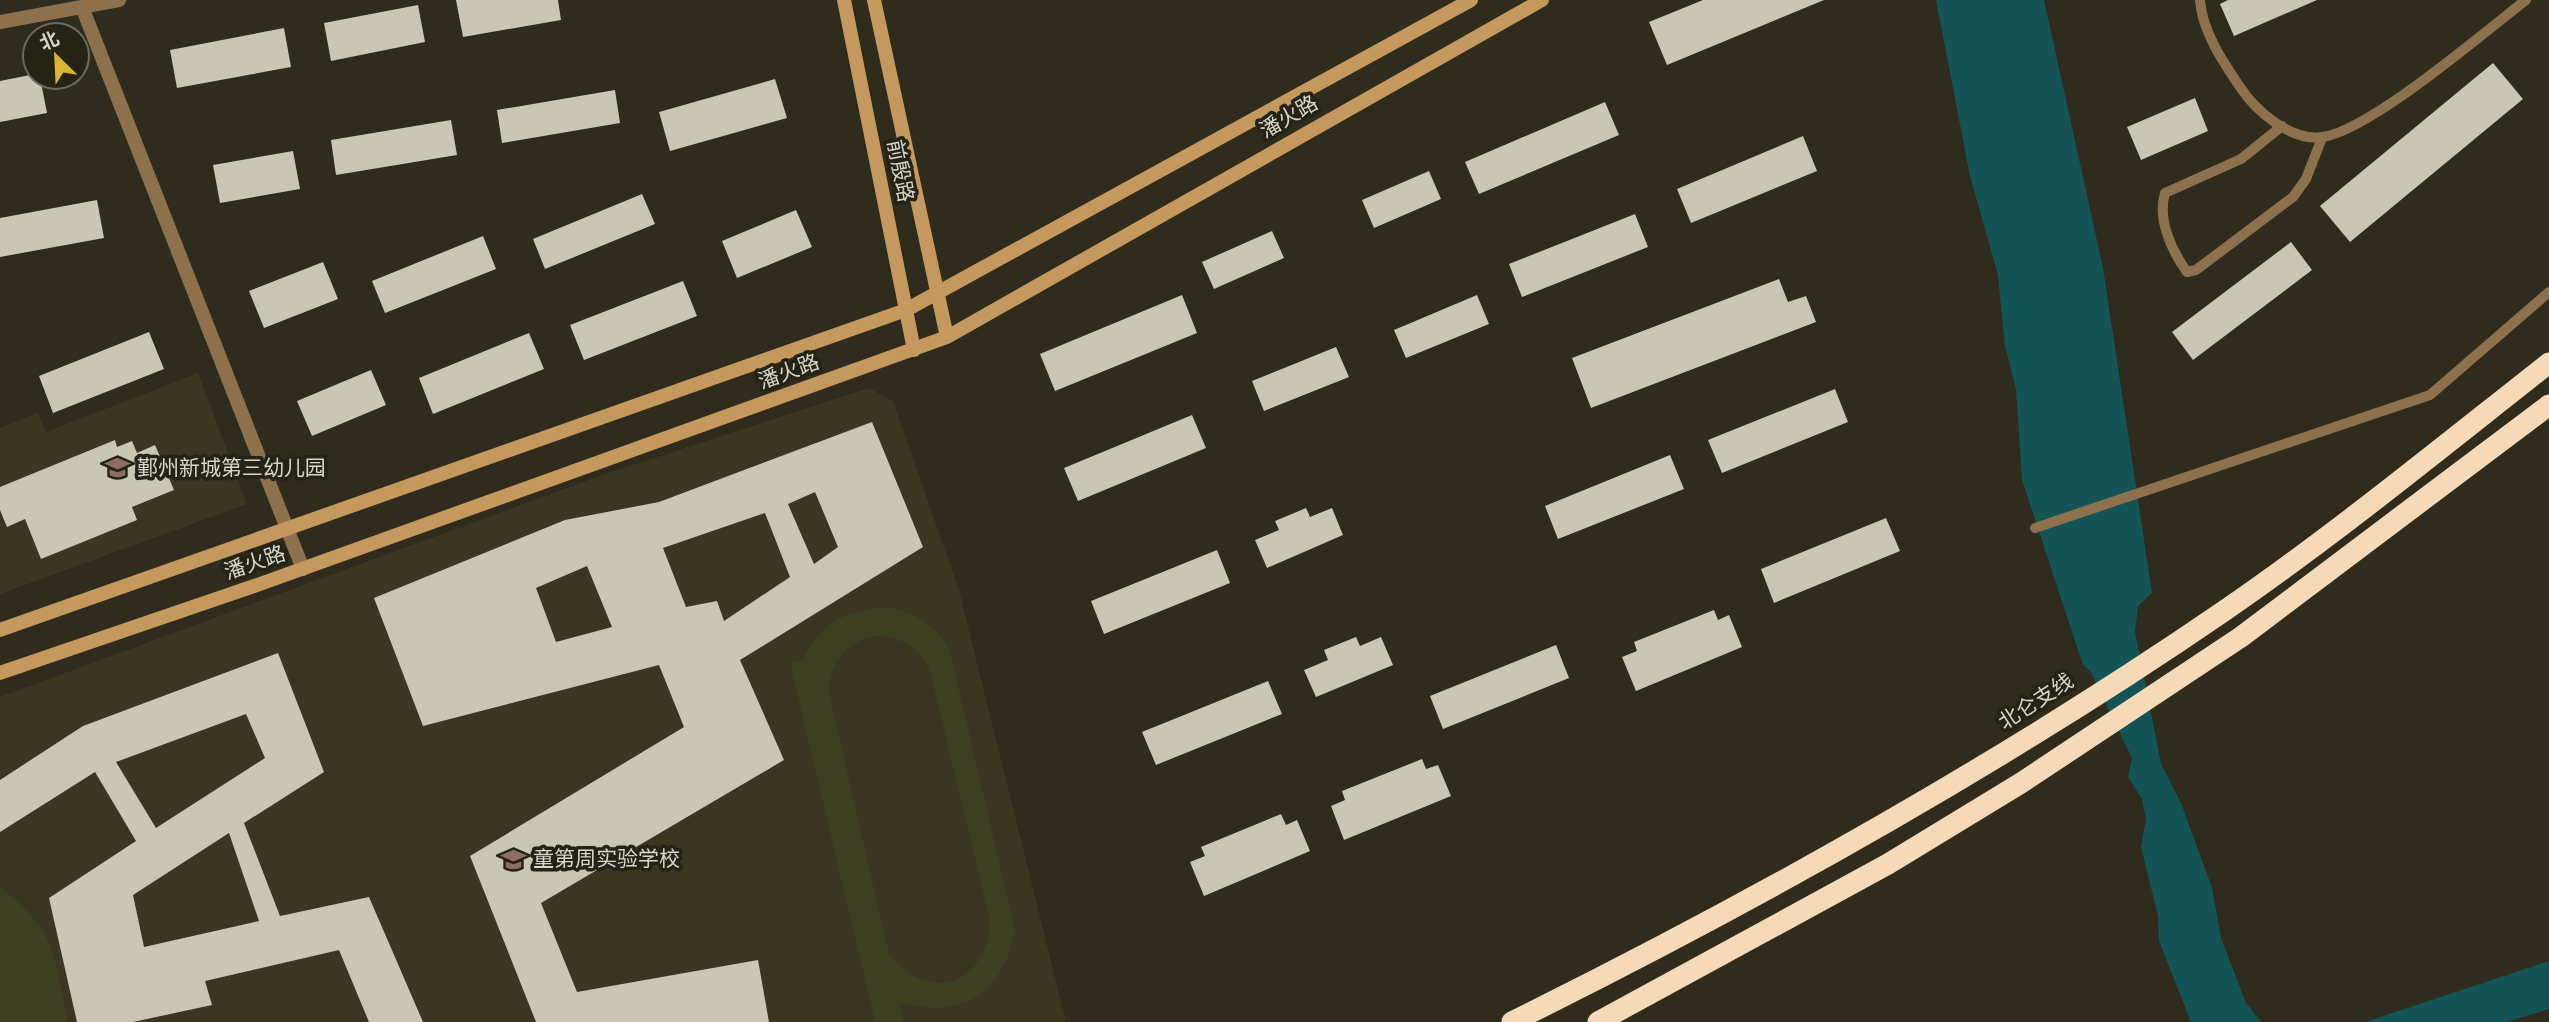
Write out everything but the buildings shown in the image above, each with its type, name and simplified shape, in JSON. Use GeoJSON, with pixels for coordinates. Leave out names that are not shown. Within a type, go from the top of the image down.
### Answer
{"type":"FeatureCollection","features":[{"type":"Feature","properties":{"kind":"highway","name":"北仑支线"},"geometry":{"type":"LineString","coordinates":[[1511,1022],[1682,938],[2008,750],[2224,611],[2338,529],[2549,363]]}},
{"type":"Feature","properties":{"kind":"highway"},"geometry":{"type":"LineString","coordinates":[[1598,1022],[1888,864],[2021,783],[2241,637],[2549,405]]}},
{"type":"Feature","properties":{"kind":"street"},"geometry":{"type":"LineString","coordinates":[[0,23],[119,0]]}},
{"type":"Feature","properties":{"kind":"street","name":"前殷路"},"geometry":{"type":"LineString","coordinates":[[844,0],[914,350]]}},
{"type":"Feature","properties":{"kind":"street","name":"前殷路"},"geometry":{"type":"LineString","coordinates":[[874,0],[947,337]]}},
{"type":"Feature","properties":{"kind":"street","name":"潘火路"},"geometry":{"type":"LineString","coordinates":[[0,630],[906,310],[1471,0]]}},
{"type":"Feature","properties":{"kind":"street","name":"潘火路"},"geometry":{"type":"LineString","coordinates":[[0,673],[303,569],[947,337],[1542,0]]}},
{"type":"Feature","properties":{"kind":"street"},"geometry":{"type":"LineString","coordinates":[[82,7],[303,569]]}},
{"type":"Feature","properties":{"kind":"lane"},"geometry":{"type":"LineString","coordinates":[[2200,0],[2213,42],[2246,97],[2294,133],[2322,138],[2375,112],[2526,0]]}},
{"type":"Feature","properties":{"kind":"lane"},"geometry":{"type":"LineString","coordinates":[[2282,126],[2241,159],[2165,194],[2163,201],[2169,243],[2187,272],[2196,270],[2293,197],[2306,179],[2322,138]]}},
{"type":"Feature","properties":{"kind":"lane"},"geometry":{"type":"LineString","coordinates":[[2035,528],[2430,395],[2549,292]]}},
{"type":"Feature","properties":{"kind":"shaded area","name":"鄞州新城第三幼儿园"},"geometry":{"type":"Polygon","coordinates":[[[198,373],[247,504],[0,594],[0,428],[38,413],[46,432],[198,373]]]}},
{"type":"Feature","properties":{"kind":"shaded area","name":"童第周实验学校"},"geometry":{"type":"Polygon","coordinates":[[[869,388],[893,401],[959,590],[1066,1022],[0,1022],[0,697],[602,475],[869,388]]]}},
{"type":"Feature","properties":{"kind":"green space"},"geometry":{"type":"Polygon","coordinates":[[[888,607],[925,622],[939,634],[950,651],[1015,930],[1001,970],[977,996],[961,1004],[943,1008],[900,1002],[904,1022],[875,1022],[790,663],[803,660],[818,636],[837,620],[874,608],[888,607]],[[885,637],[865,639],[841,656],[832,672],[829,693],[889,954],[905,971],[922,980],[939,983],[955,980],[969,971],[981,957],[987,939],[989,917],[929,667],[913,648],[885,637]]]}},
{"type":"Feature","properties":{"kind":"green space"},"geometry":{"type":"Polygon","coordinates":[[[0,887],[19,902],[43,931],[55,962],[68,1022],[0,1022],[0,887]]]}},
{"type":"Feature","properties":{"kind":"water"},"geometry":{"type":"Polygon","coordinates":[[[1936,0],[2044,0],[2103,268],[2152,593],[2138,606],[2135,632],[2161,764],[2181,803],[2212,888],[2221,938],[2246,1003],[2261,1022],[2191,1022],[2159,941],[2158,916],[2141,847],[2146,819],[2142,799],[2128,777],[2132,758],[2090,671],[2083,665],[2022,480],[2016,389],[2005,346],[1998,275],[1970,176],[1936,0]]]}},
{"type":"Feature","properties":{"kind":"water"},"geometry":{"type":"Polygon","coordinates":[[[2549,961],[2549,1009],[2507,1022],[2365,1022],[2549,961]]]}},
{"type":"Feature","properties":{"kind":"place","name":"鄞州新城第三幼儿园"},"geometry":{"type":"Point","coordinates":[117,468]}},
{"type":"Feature","properties":{"kind":"place","name":"童第周实验学校"},"geometry":{"type":"Point","coordinates":[513,859]}}]}
